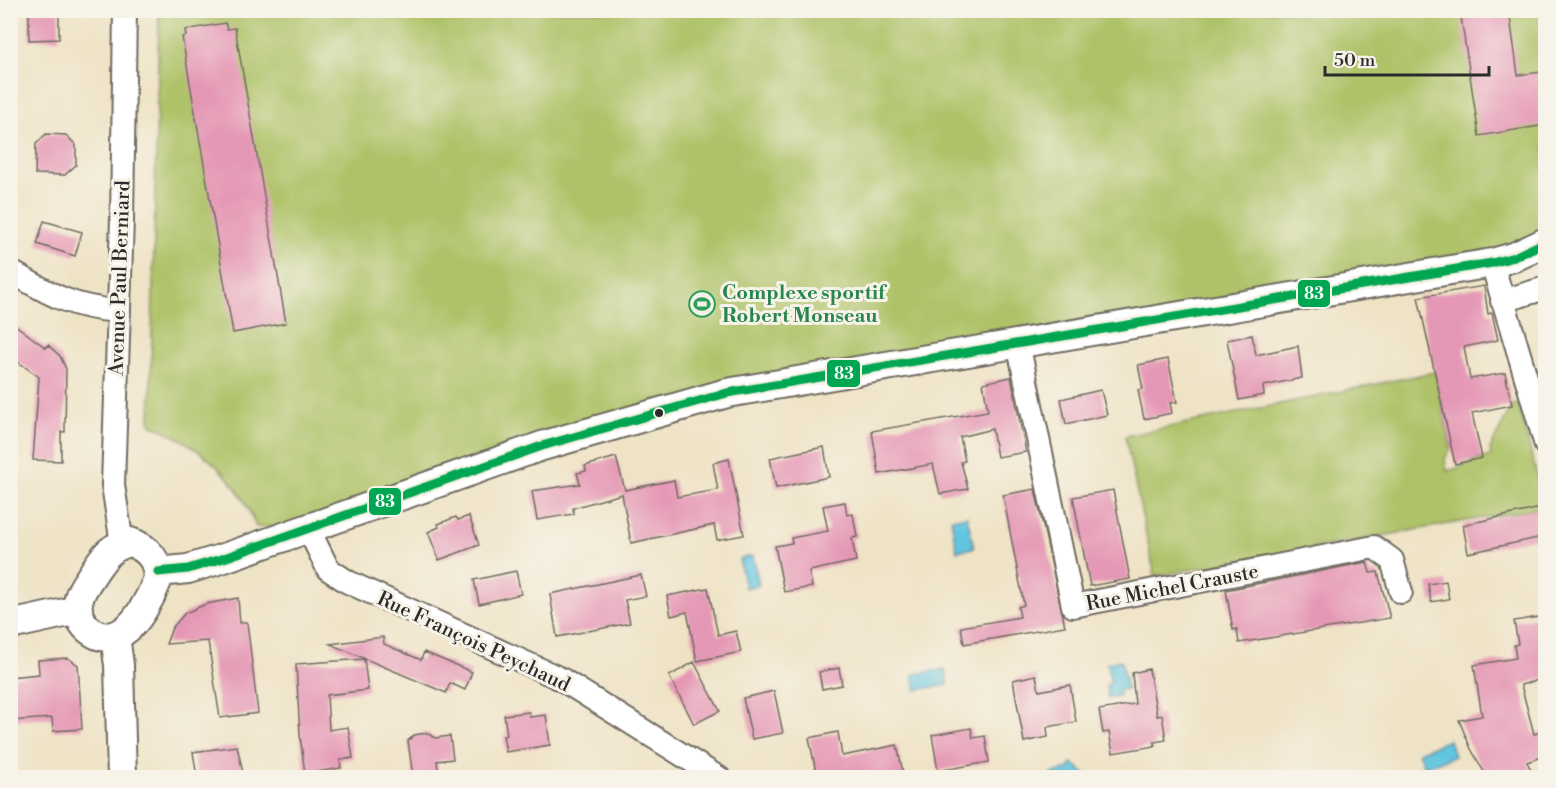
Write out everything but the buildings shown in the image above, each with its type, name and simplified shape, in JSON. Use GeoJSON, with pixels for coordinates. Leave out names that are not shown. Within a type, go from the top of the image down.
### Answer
{"type":"FeatureCollection","features":[{"type":"Feature","properties":{"kind":"street","name":"Avenue Paul Berniard"},"geometry":{"type":"LineString","coordinates":[[122,544],[113,485],[125,10]]}},
{"type":"Feature","properties":{"kind":"street"},"geometry":{"type":"LineString","coordinates":[[158,572],[188,569],[542,446],[727,393],[1491,263],[1514,257],[1545,242]]}},
{"type":"Feature","properties":{"kind":"street"},"geometry":{"type":"LineString","coordinates":[[1491,263],[1545,445]]}},
{"type":"Feature","properties":{"kind":"street"},"geometry":{"type":"LineString","coordinates":[[10,271],[45,291],[83,308],[118,311]]}},
{"type":"Feature","properties":{"kind":"street"},"geometry":{"type":"LineString","coordinates":[[1502,301],[1545,288]]}},
{"type":"Feature","properties":{"kind":"street","name":"Rue Michel Crauste"},"geometry":{"type":"LineString","coordinates":[[1018,343],[1073,606],[1374,547],[1392,560],[1401,592]]}},
{"type":"Feature","properties":{"kind":"street","name":"Rue François Peychaud"},"geometry":{"type":"LineString","coordinates":[[308,528],[328,569],[348,582],[561,679],[719,777]]}},
{"type":"Feature","properties":{"kind":"street"},"geometry":{"type":"LineString","coordinates":[[130,542],[141,546],[150,554],[158,572],[153,590],[126,631],[115,636],[103,637],[91,633],[81,620],[78,610],[82,590],[109,549],[130,542]]}},
{"type":"Feature","properties":{"kind":"street"},"geometry":{"type":"LineString","coordinates":[[10,625],[78,610]]}},
{"type":"Feature","properties":{"kind":"street"},"geometry":{"type":"LineString","coordinates":[[115,636],[119,665],[122,777]]}},
{"type":"Feature","properties":{"kind":"green space","name":"Complexe sportif Robert Monseau"},"geometry":{"type":"Polygon","coordinates":[[[159,11],[1545,11],[1545,242],[727,393],[308,528],[256,527],[239,493],[214,464],[200,452],[168,432],[150,424],[159,11]]]}},
{"type":"Feature","properties":{"kind":"green space"},"geometry":{"type":"Polygon","coordinates":[[[1435,372],[1451,448],[1445,459],[1447,471],[1491,456],[1490,449],[1512,405],[1518,403],[1545,507],[1155,576],[1125,436],[1435,372]]]}},
{"type":"Feature","properties":{"kind":"water"},"geometry":{"type":"Polygon","coordinates":[[[967,516],[974,548],[957,551],[951,519],[967,516]]]}},
{"type":"Feature","properties":{"kind":"water"},"geometry":{"type":"Polygon","coordinates":[[[753,556],[759,585],[745,588],[739,559],[753,556]]]}},
{"type":"Feature","properties":{"kind":"water"},"geometry":{"type":"Polygon","coordinates":[[[1121,660],[1127,689],[1118,691],[1119,696],[1108,698],[1106,685],[1111,684],[1107,663],[1121,660]]]}},
{"type":"Feature","properties":{"kind":"water"},"geometry":{"type":"Polygon","coordinates":[[[945,669],[948,685],[916,690],[913,674],[945,669]]]}},
{"type":"Feature","properties":{"kind":"water"},"geometry":{"type":"Polygon","coordinates":[[[1449,740],[1454,756],[1424,767],[1418,752],[1449,740]]]}},
{"type":"Feature","properties":{"kind":"water"},"geometry":{"type":"Polygon","coordinates":[[[1072,763],[1085,774],[1083,777],[1051,777],[1050,774],[1069,769],[1072,763]]]}},
{"type":"Feature","properties":{"kind":"transit line","name":"83"},"geometry":{"type":"LineString","coordinates":[[158,572],[188,569],[224,558],[542,446],[727,393],[1492,263],[1514,257],[1546,242]]}},
{"type":"Feature","properties":{"kind":"place","name":"Complexe sportif Robert Monseau"},"geometry":{"type":"Point","coordinates":[702,304]}}]}
